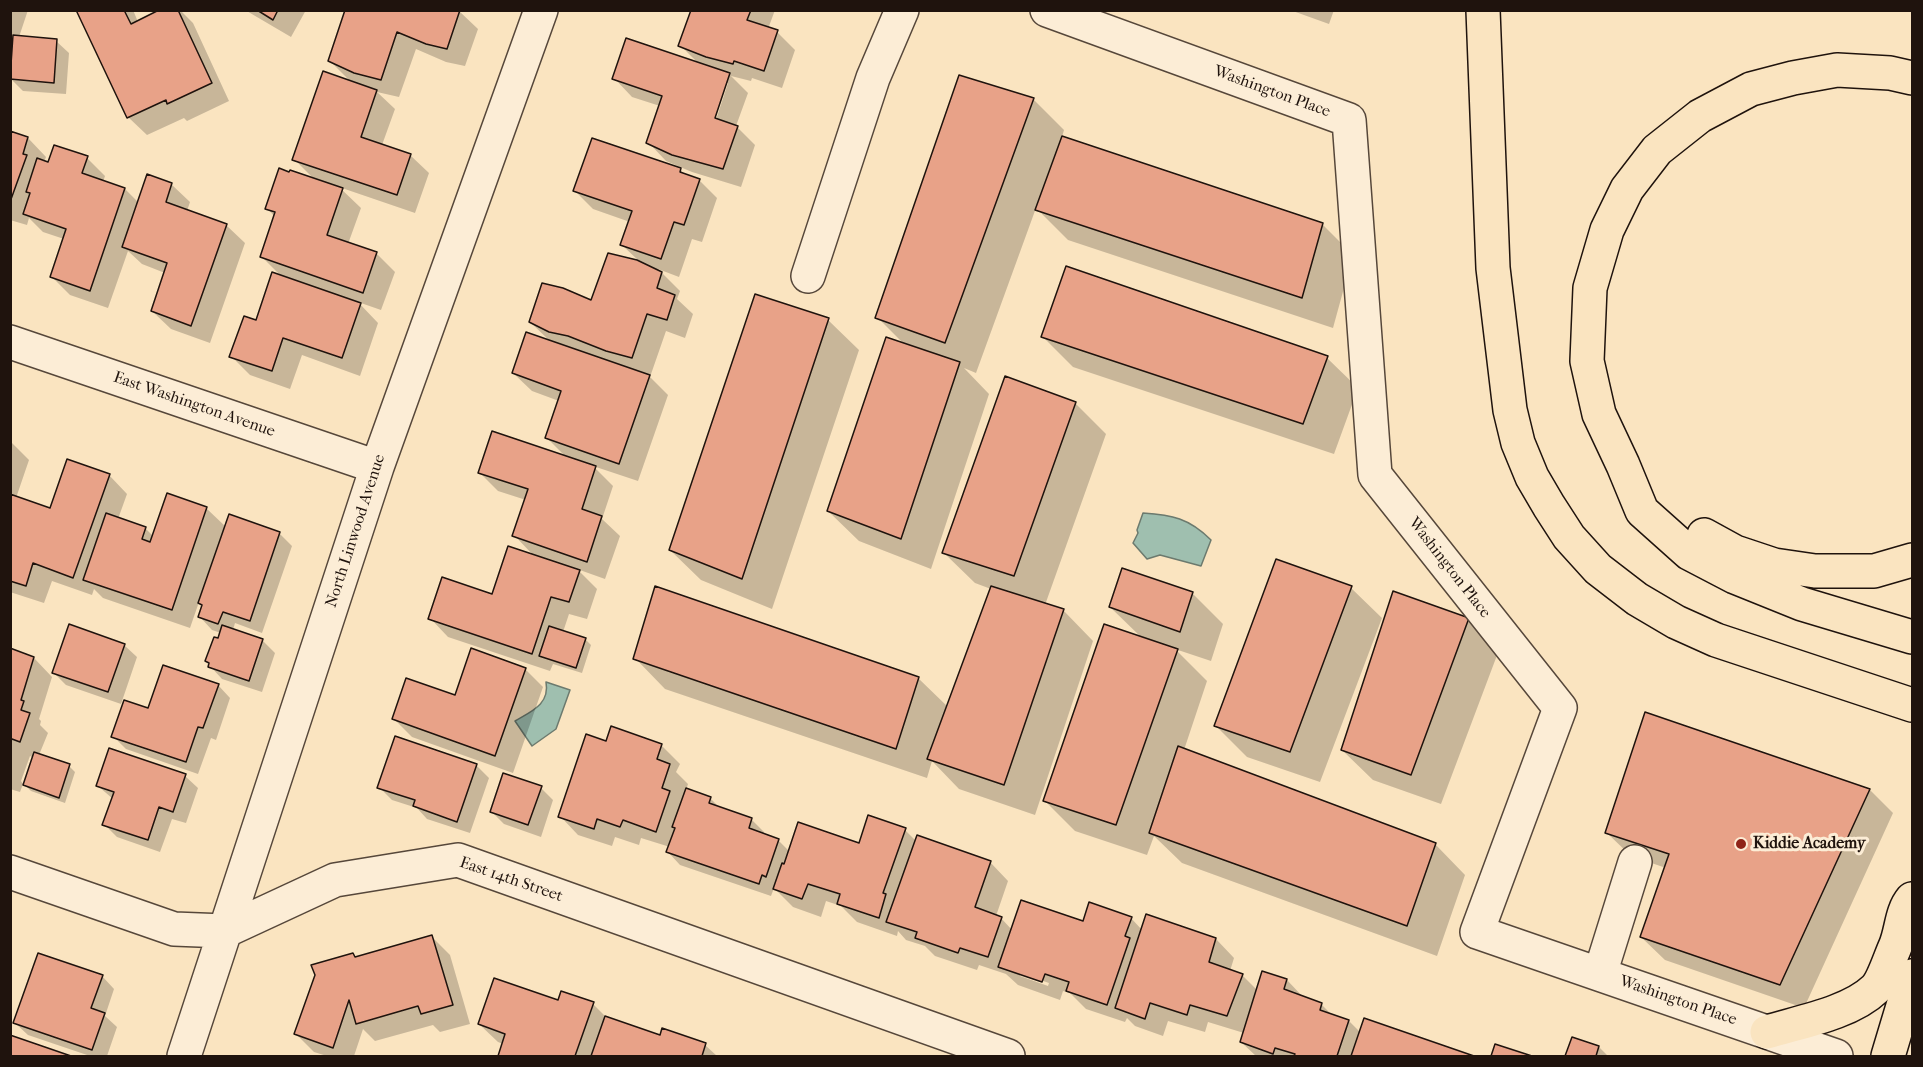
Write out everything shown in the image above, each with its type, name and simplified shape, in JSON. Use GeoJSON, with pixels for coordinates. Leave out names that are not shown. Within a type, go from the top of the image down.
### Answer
{"type":"FeatureCollection","features":[{"type":"Feature","properties":{"kind":"main road"},"geometry":{"type":"LineString","coordinates":[[1484,10],[1493,268],[1510,410],[1518,443],[1532,477],[1549,506],[1569,537],[1598,569],[1637,598],[1676,622],[1716,640],[1912,705]]}},
{"type":"Feature","properties":{"kind":"main road"},"geometry":{"type":"LineString","coordinates":[[1912,78],[1890,73],[1837,70],[1751,89],[1700,116],[1657,150],[1627,189],[1607,230],[1590,288],[1587,361],[1599,414],[1642,511],[1689,553],[1735,577],[1802,604],[1912,637]]}},
{"type":"Feature","properties":{"kind":"main road"},"geometry":{"type":"LineString","coordinates":[[1623,465],[1696,531],[1735,552],[1774,565],[1815,571],[1874,571],[1912,561]]}},
{"type":"Feature","properties":{"kind":"main road"},"geometry":{"type":"LineString","coordinates":[[1767,1032],[1857,1002],[1876,988],[1897,941],[1907,906],[1912,899]]}},
{"type":"Feature","properties":{"kind":"main road"},"geometry":{"type":"LineString","coordinates":[[1888,1056],[1912,976]]}},
{"type":"Feature","properties":{"kind":"street","name":"North Linwood Avenue"},"geometry":{"type":"LineString","coordinates":[[184,1056],[376,467],[541,10]]}},
{"type":"Feature","properties":{"kind":"street"},"geometry":{"type":"LineString","coordinates":[[808,276],[873,78],[902,10]]}},
{"type":"Feature","properties":{"kind":"street","name":"Washington Place"},"geometry":{"type":"LineString","coordinates":[[1047,10],[1349,120],[1375,475],[1560,708],[1477,932],[1836,1056]]}},
{"type":"Feature","properties":{"kind":"street","name":"East Washington Avenue"},"geometry":{"type":"LineString","coordinates":[[10,342],[376,467]]}},
{"type":"Feature","properties":{"kind":"street","name":"East 14th Street"},"geometry":{"type":"LineString","coordinates":[[10,872],[174,929],[225,931],[335,880],[458,860],[1008,1056]]}},
{"type":"Feature","properties":{"kind":"street"},"geometry":{"type":"LineString","coordinates":[[1600,974],[1635,862]]}},
{"type":"Feature","properties":{"kind":"shaded area"},"geometry":{"type":"Polygon","coordinates":[[[1143,513],[1180,519],[1211,540],[1201,566],[1160,555],[1147,559],[1133,543],[1143,513]]]}},
{"type":"Feature","properties":{"kind":"shaded area"},"geometry":{"type":"Polygon","coordinates":[[[546,682],[570,690],[556,729],[532,746],[515,721],[533,710],[542,701],[547,690],[546,682]]]}},
{"type":"Feature","properties":{"kind":"building"},"geometry":{"type":"Polygon","coordinates":[[[76,10],[124,10],[131,24],[159,10],[178,10],[212,83],[167,104],[166,100],[127,118],[76,10]]]}},
{"type":"Feature","properties":{"kind":"building"},"geometry":{"type":"Polygon","coordinates":[[[257,10],[278,10],[273,20],[257,10]]]}},
{"type":"Feature","properties":{"kind":"building"},"geometry":{"type":"Polygon","coordinates":[[[345,10],[460,10],[447,49],[426,44],[397,32],[381,80],[354,73],[328,61],[345,10]]]}},
{"type":"Feature","properties":{"kind":"building"},"geometry":{"type":"Polygon","coordinates":[[[691,10],[751,10],[747,20],[778,30],[764,71],[734,61],[733,64],[706,57],[678,46],[691,10]]]}},
{"type":"Feature","properties":{"kind":"building"},"geometry":{"type":"Polygon","coordinates":[[[13,35],[57,39],[54,83],[10,79],[13,35]]]}},
{"type":"Feature","properties":{"kind":"building"},"geometry":{"type":"Polygon","coordinates":[[[626,38],[730,73],[715,118],[738,126],[723,169],[672,155],[646,143],[662,96],[612,79],[626,38]]]}},
{"type":"Feature","properties":{"kind":"building"},"geometry":{"type":"Polygon","coordinates":[[[323,71],[377,90],[361,137],[411,154],[397,195],[292,160],[323,71]]]}},
{"type":"Feature","properties":{"kind":"building"},"geometry":{"type":"Polygon","coordinates":[[[959,75],[1034,98],[945,343],[875,318],[959,75]]]}},
{"type":"Feature","properties":{"kind":"building"},"geometry":{"type":"Polygon","coordinates":[[[10,131],[28,137],[23,154],[27,155],[10,202],[10,131]]]}},
{"type":"Feature","properties":{"kind":"building"},"geometry":{"type":"Polygon","coordinates":[[[1062,136],[1323,223],[1302,298],[1035,210],[1062,136]]]}},
{"type":"Feature","properties":{"kind":"building"},"geometry":{"type":"Polygon","coordinates":[[[592,138],[681,168],[680,172],[700,179],[684,225],[674,222],[661,259],[620,245],[632,211],[573,191],[592,138]]]}},
{"type":"Feature","properties":{"kind":"building"},"geometry":{"type":"Polygon","coordinates":[[[54,145],[88,156],[82,173],[125,188],[90,291],[50,277],[66,229],[23,214],[30,193],[26,192],[37,158],[48,162],[54,145]]]}},
{"type":"Feature","properties":{"kind":"building"},"geometry":{"type":"Polygon","coordinates":[[[279,168],[343,188],[327,235],[377,252],[363,293],[260,257],[275,212],[265,209],[279,168]]]}},
{"type":"Feature","properties":{"kind":"building"},"geometry":{"type":"Polygon","coordinates":[[[147,174],[172,183],[166,202],[227,224],[191,326],[151,311],[167,263],[122,247],[147,174]]]}},
{"type":"Feature","properties":{"kind":"building"},"geometry":{"type":"Polygon","coordinates":[[[608,253],[637,260],[662,272],[657,288],[675,295],[667,320],[647,314],[632,358],[606,351],[568,336],[549,332],[529,322],[542,283],[563,288],[591,300],[608,253]]]}},
{"type":"Feature","properties":{"kind":"building"},"geometry":{"type":"Polygon","coordinates":[[[1066,266],[1328,356],[1303,424],[1041,337],[1066,266]]]}},
{"type":"Feature","properties":{"kind":"building"},"geometry":{"type":"Polygon","coordinates":[[[272,272],[361,303],[342,358],[283,338],[272,371],[229,357],[244,316],[256,320],[272,272]]]}},
{"type":"Feature","properties":{"kind":"building"},"geometry":{"type":"Polygon","coordinates":[[[755,294],[829,318],[742,579],[669,550],[755,294]]]}},
{"type":"Feature","properties":{"kind":"building"},"geometry":{"type":"Polygon","coordinates":[[[526,332],[650,375],[619,464],[545,438],[561,391],[512,373],[526,332]]]}},
{"type":"Feature","properties":{"kind":"building"},"geometry":{"type":"Polygon","coordinates":[[[886,337],[960,362],[901,539],[827,511],[886,337]]]}},
{"type":"Feature","properties":{"kind":"building"},"geometry":{"type":"Polygon","coordinates":[[[1005,376],[1076,402],[1014,576],[942,553],[1005,376]]]}},
{"type":"Feature","properties":{"kind":"building"},"geometry":{"type":"Polygon","coordinates":[[[492,431],[596,466],[582,509],[602,516],[587,562],[512,536],[528,489],[478,473],[492,431]]]}},
{"type":"Feature","properties":{"kind":"building"},"geometry":{"type":"Polygon","coordinates":[[[67,459],[110,474],[73,578],[33,563],[26,586],[10,581],[10,494],[50,508],[67,459]]]}},
{"type":"Feature","properties":{"kind":"building"},"geometry":{"type":"Polygon","coordinates":[[[167,493],[207,507],[172,610],[83,580],[106,513],[146,527],[142,539],[150,542],[167,493]]]}},
{"type":"Feature","properties":{"kind":"building"},"geometry":{"type":"Polygon","coordinates":[[[229,514],[280,532],[250,621],[223,612],[218,624],[198,617],[202,605],[198,603],[229,514]]]}},
{"type":"Feature","properties":{"kind":"building"},"geometry":{"type":"Polygon","coordinates":[[[508,546],[580,570],[569,602],[551,597],[532,654],[428,619],[442,577],[492,594],[508,546]]]}},
{"type":"Feature","properties":{"kind":"building"},"geometry":{"type":"Polygon","coordinates":[[[1276,559],[1352,586],[1290,752],[1214,726],[1276,559]]]}},
{"type":"Feature","properties":{"kind":"building"},"geometry":{"type":"Polygon","coordinates":[[[1122,568],[1193,592],[1180,632],[1109,607],[1122,568]]]}},
{"type":"Feature","properties":{"kind":"building"},"geometry":{"type":"Polygon","coordinates":[[[655,586],[919,677],[896,749],[633,659],[655,586]]]}},
{"type":"Feature","properties":{"kind":"building"},"geometry":{"type":"Polygon","coordinates":[[[991,586],[1064,609],[1004,785],[927,759],[991,586]]]}},
{"type":"Feature","properties":{"kind":"building"},"geometry":{"type":"Polygon","coordinates":[[[1393,591],[1469,618],[1411,775],[1341,750],[1393,591]]]}},
{"type":"Feature","properties":{"kind":"building"},"geometry":{"type":"Polygon","coordinates":[[[69,624],[125,644],[108,692],[52,673],[69,624]]]}},
{"type":"Feature","properties":{"kind":"building"},"geometry":{"type":"Polygon","coordinates":[[[1104,624],[1178,649],[1116,825],[1043,801],[1104,624]]]}},
{"type":"Feature","properties":{"kind":"building"},"geometry":{"type":"Polygon","coordinates":[[[222,625],[263,639],[249,681],[208,667],[209,663],[205,661],[214,637],[218,638],[222,625]]]}},
{"type":"Feature","properties":{"kind":"building"},"geometry":{"type":"Polygon","coordinates":[[[549,626],[586,638],[576,668],[539,656],[549,626]]]}},
{"type":"Feature","properties":{"kind":"building"},"geometry":{"type":"Polygon","coordinates":[[[10,648],[34,657],[21,700],[24,701],[21,710],[30,713],[20,742],[12,739],[10,742],[10,648]]]}},
{"type":"Feature","properties":{"kind":"building"},"geometry":{"type":"Polygon","coordinates":[[[471,648],[526,668],[495,756],[392,719],[406,678],[455,695],[471,648]]]}},
{"type":"Feature","properties":{"kind":"building"},"geometry":{"type":"Polygon","coordinates":[[[163,665],[219,684],[203,728],[198,727],[186,762],[111,737],[124,700],[148,708],[163,665]]]}},
{"type":"Feature","properties":{"kind":"building","name":"Kiddie Academy"},"geometry":{"type":"Polygon","coordinates":[[[1645,712],[1870,789],[1780,985],[1640,937],[1669,854],[1605,833],[1645,712]]]}},
{"type":"Feature","properties":{"kind":"building"},"geometry":{"type":"Polygon","coordinates":[[[611,726],[662,744],[657,759],[670,764],[662,788],[670,791],[656,832],[623,820],[620,827],[597,819],[594,829],[558,817],[586,734],[606,741],[611,726]]]}},
{"type":"Feature","properties":{"kind":"building"},"geometry":{"type":"Polygon","coordinates":[[[395,736],[477,764],[457,822],[413,806],[415,800],[377,788],[395,736]]]}},
{"type":"Feature","properties":{"kind":"building"},"geometry":{"type":"Polygon","coordinates":[[[1178,746],[1436,843],[1407,926],[1149,833],[1178,746]]]}},
{"type":"Feature","properties":{"kind":"building"},"geometry":{"type":"Polygon","coordinates":[[[109,748],[186,774],[173,812],[159,807],[148,840],[102,825],[114,792],[96,786],[109,748]]]}},
{"type":"Feature","properties":{"kind":"building"},"geometry":{"type":"Polygon","coordinates":[[[34,752],[70,764],[59,798],[23,785],[34,752]]]}},
{"type":"Feature","properties":{"kind":"building"},"geometry":{"type":"Polygon","coordinates":[[[503,773],[542,786],[528,825],[490,812],[503,773]]]}},
{"type":"Feature","properties":{"kind":"building"},"geometry":{"type":"Polygon","coordinates":[[[686,788],[711,797],[709,803],[752,818],[749,828],[779,839],[766,877],[762,875],[759,884],[666,852],[686,788]]]}},
{"type":"Feature","properties":{"kind":"building"},"geometry":{"type":"Polygon","coordinates":[[[868,815],[906,828],[883,893],[886,894],[879,918],[837,904],[840,894],[808,884],[802,899],[773,889],[798,822],[859,843],[868,815]]]}},
{"type":"Feature","properties":{"kind":"building"},"geometry":{"type":"Polygon","coordinates":[[[917,835],[991,861],[975,907],[1002,917],[988,957],[960,948],[958,953],[915,938],[917,932],[886,922],[917,835]]]}},
{"type":"Feature","properties":{"kind":"building"},"geometry":{"type":"Polygon","coordinates":[[[1021,900],[1083,921],[1089,902],[1132,917],[1125,936],[1130,938],[1107,1005],[1066,991],[1069,982],[1045,974],[1042,982],[998,967],[1021,900]]]}},
{"type":"Feature","properties":{"kind":"building"},"geometry":{"type":"Polygon","coordinates":[[[1146,914],[1216,938],[1209,962],[1243,974],[1227,1016],[1190,1005],[1187,1015],[1150,1003],[1145,1019],[1115,1008],[1146,914]]]}},
{"type":"Feature","properties":{"kind":"building"},"geometry":{"type":"Polygon","coordinates":[[[432,935],[453,1005],[421,1014],[418,1006],[356,1024],[349,1000],[333,1048],[294,1034],[315,975],[311,965],[353,953],[355,957],[432,935]]]}},
{"type":"Feature","properties":{"kind":"building"},"geometry":{"type":"Polygon","coordinates":[[[38,953],[103,975],[91,1008],[105,1013],[92,1050],[13,1023],[38,953]]]}},
{"type":"Feature","properties":{"kind":"building"},"geometry":{"type":"Polygon","coordinates":[[[1262,971],[1287,979],[1284,989],[1322,1003],[1320,1010],[1349,1020],[1337,1056],[1294,1056],[1295,1054],[1275,1048],[1273,1054],[1240,1042],[1262,971]]]}},
{"type":"Feature","properties":{"kind":"building"},"geometry":{"type":"Polygon","coordinates":[[[494,978],[558,1000],[561,991],[594,1002],[575,1056],[498,1056],[505,1034],[478,1024],[494,978]]]}},
{"type":"Feature","properties":{"kind":"building"},"geometry":{"type":"Polygon","coordinates":[[[605,1016],[660,1035],[662,1028],[706,1043],[702,1056],[591,1056],[605,1016]]]}},
{"type":"Feature","properties":{"kind":"building"},"geometry":{"type":"Polygon","coordinates":[[[1364,1018],[1474,1056],[1351,1056],[1364,1018]]]}},
{"type":"Feature","properties":{"kind":"building"},"geometry":{"type":"Polygon","coordinates":[[[10,1035],[71,1056],[10,1056],[10,1035]]]}},
{"type":"Feature","properties":{"kind":"building"},"geometry":{"type":"Polygon","coordinates":[[[1572,1037],[1599,1046],[1596,1056],[1565,1056],[1572,1037]]]}},
{"type":"Feature","properties":{"kind":"building"},"geometry":{"type":"Polygon","coordinates":[[[1495,1044],[1532,1056],[1491,1056],[1495,1044]]]}},
{"type":"Feature","properties":{"kind":"place","name":"Kiddie Academy"},"geometry":{"type":"Point","coordinates":[1741,844]}}]}
